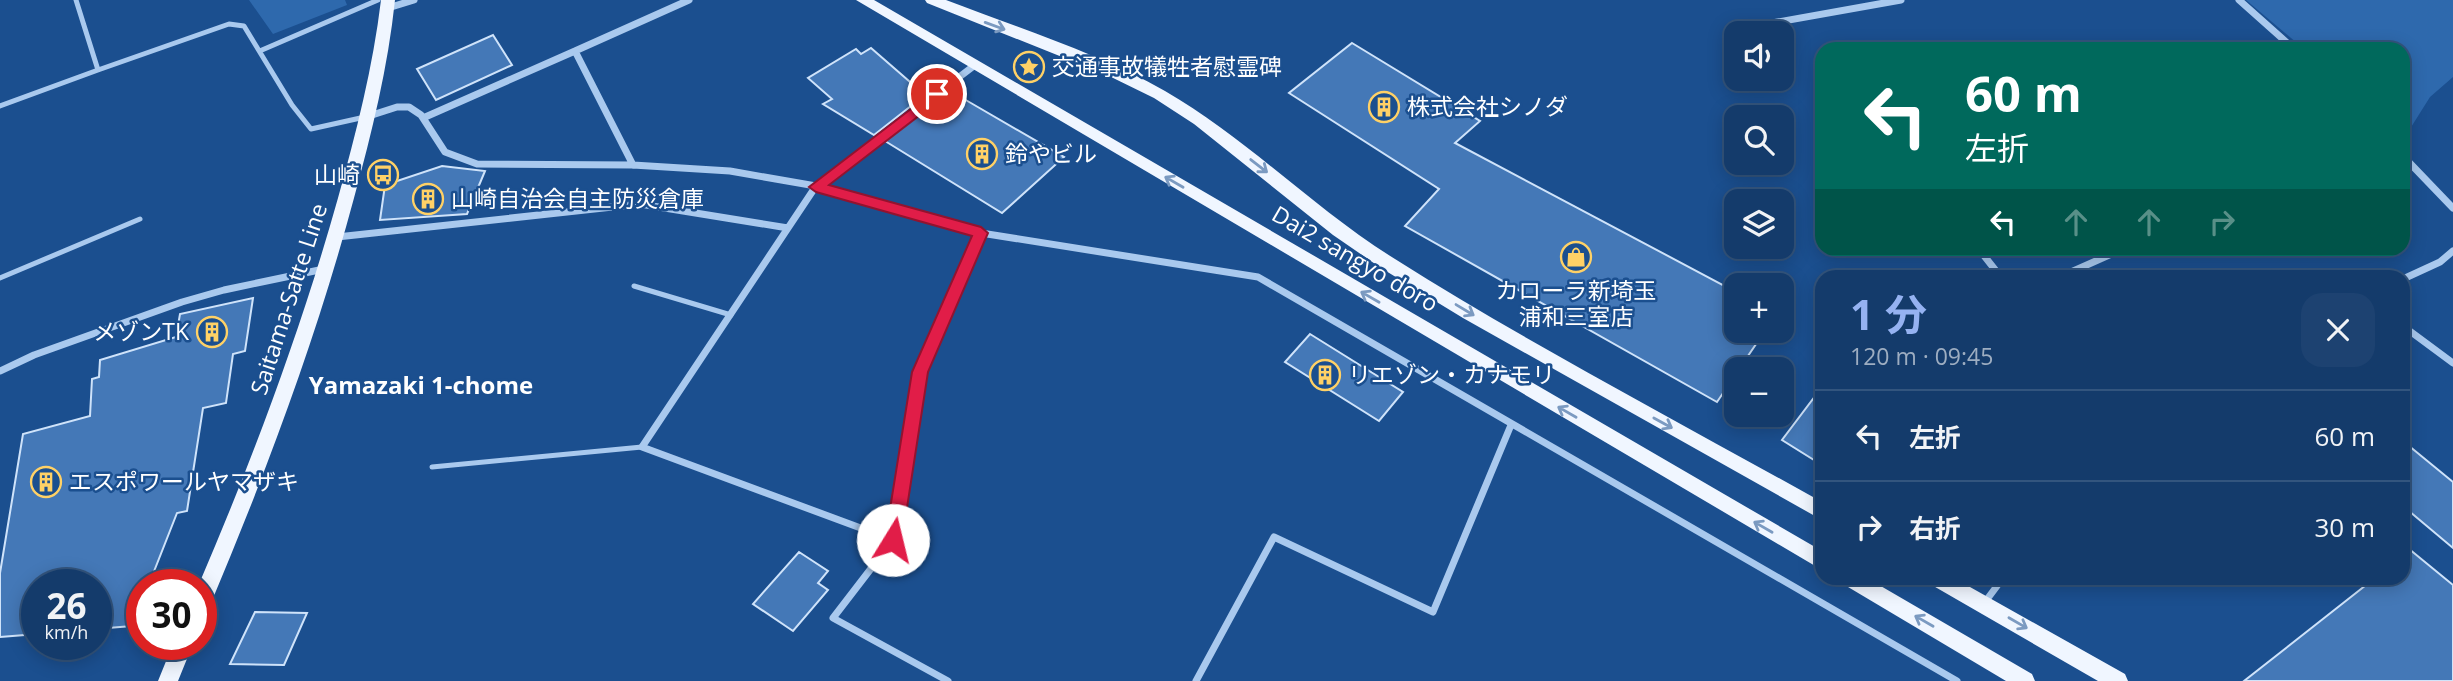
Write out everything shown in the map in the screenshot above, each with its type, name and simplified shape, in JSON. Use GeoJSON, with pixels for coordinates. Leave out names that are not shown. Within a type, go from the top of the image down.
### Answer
{"type":"FeatureCollection","features":[{"type":"Feature","properties":{"kind":"main road","name":"Dai2 sangyo doro"},"geometry":{"type":"LineString","coordinates":[[863,0],[1815,557]]}},
{"type":"Feature","properties":{"kind":"main road","name":"Dai2 sangyo doro"},"geometry":{"type":"LineString","coordinates":[[932,0],[1112,71],[1159,94],[1199,120],[1339,230],[1387,263],[1469,313],[1815,508]]}},
{"type":"Feature","properties":{"kind":"main road","name":"Saitama-Satte Line"},"geometry":{"type":"LineString","coordinates":[[215,569],[254,477],[328,268],[368,116],[385,3]]}},
{"type":"Feature","properties":{"kind":"main road"},"geometry":{"type":"LineString","coordinates":[[1862,585],[2025,681]]}},
{"type":"Feature","properties":{"kind":"main road"},"geometry":{"type":"LineString","coordinates":[[1950,585],[2118,681]]}},
{"type":"Feature","properties":{"kind":"main road"},"geometry":{"type":"LineString","coordinates":[[168,681],[177,660]]}},
{"type":"Feature","properties":{"kind":"street"},"geometry":{"type":"LineString","coordinates":[[385,3],[414,0]]}},
{"type":"Feature","properties":{"kind":"street"},"geometry":{"type":"LineString","coordinates":[[423,118],[689,0]]}},
{"type":"Feature","properties":{"kind":"street"},"geometry":{"type":"LineString","coordinates":[[1783,21],[1901,0]]}},
{"type":"Feature","properties":{"kind":"street"},"geometry":{"type":"LineString","coordinates":[[2239,0],[2286,42]]}},
{"type":"Feature","properties":{"kind":"street"},"geometry":{"type":"LineString","coordinates":[[575,51],[633,165]]}},
{"type":"Feature","properties":{"kind":"street"},"geometry":{"type":"LineString","coordinates":[[893,540],[642,447],[816,187],[975,65]]}},
{"type":"Feature","properties":{"kind":"street"},"geometry":{"type":"LineString","coordinates":[[368,116],[402,106],[411,108],[423,118],[441,150],[455,159],[477,164],[633,165],[730,172],[816,187],[981,233],[1258,277],[1957,681]]}},
{"type":"Feature","properties":{"kind":"street"},"geometry":{"type":"LineString","coordinates":[[2410,163],[2453,208]]}},
{"type":"Feature","properties":{"kind":"street"},"geometry":{"type":"LineString","coordinates":[[336,237],[640,204],[788,228]]}},
{"type":"Feature","properties":{"kind":"street"},"geometry":{"type":"LineString","coordinates":[[948,681],[833,618],[893,540],[920,372],[981,233]]}},
{"type":"Feature","properties":{"kind":"street"},"geometry":{"type":"LineString","coordinates":[[2410,276],[2440,262],[2453,251]]}},
{"type":"Feature","properties":{"kind":"street"},"geometry":{"type":"LineString","coordinates":[[1984,256],[1995,270]]}},
{"type":"Feature","properties":{"kind":"street"},"geometry":{"type":"LineString","coordinates":[[2076,270],[2107,256]]}},
{"type":"Feature","properties":{"kind":"street"},"geometry":{"type":"LineString","coordinates":[[0,371],[34,355],[181,302],[328,268]]}},
{"type":"Feature","properties":{"kind":"street"},"geometry":{"type":"LineString","coordinates":[[2410,331],[2453,363]]}},
{"type":"Feature","properties":{"kind":"street"},"geometry":{"type":"LineString","coordinates":[[1196,681],[1274,537],[1433,612],[1511,425]]}},
{"type":"Feature","properties":{"kind":"street"},"geometry":{"type":"LineString","coordinates":[[1984,604],[1998,585]]}},
{"type":"Feature","properties":{"kind":"lane"},"geometry":{"type":"LineString","coordinates":[[76,0],[98,70]]}},
{"type":"Feature","properties":{"kind":"lane"},"geometry":{"type":"LineString","coordinates":[[262,50],[385,3]]}},
{"type":"Feature","properties":{"kind":"lane"},"geometry":{"type":"LineString","coordinates":[[0,106],[229,24],[244,26],[262,50],[300,118],[311,128],[368,116]]}},
{"type":"Feature","properties":{"kind":"lane"},"geometry":{"type":"LineString","coordinates":[[0,278],[140,219]]}},
{"type":"Feature","properties":{"kind":"lane"},"geometry":{"type":"LineString","coordinates":[[634,286],[730,315]]}},
{"type":"Feature","properties":{"kind":"lane"},"geometry":{"type":"LineString","coordinates":[[432,467],[642,447]]}},
{"type":"Feature","properties":{"kind":"shaded area"},"geometry":{"type":"Polygon","coordinates":[[[249,0],[345,0],[347,5],[273,34],[249,0]]]}},
{"type":"Feature","properties":{"kind":"shaded area"},"geometry":{"type":"Polygon","coordinates":[[[2246,0],[2453,0],[2453,77],[2430,97],[2410,129],[2410,42],[2296,42],[2246,0]]]}},
{"type":"Feature","properties":{"kind":"building"},"geometry":{"type":"Polygon","coordinates":[[[493,35],[512,65],[436,100],[417,69],[493,35]]]}},
{"type":"Feature","properties":{"kind":"building"},"geometry":{"type":"Polygon","coordinates":[[[1352,43],[1480,121],[1455,143],[1724,286],[1724,343],[1757,343],[1747,357],[1724,357],[1724,392],[1717,402],[1405,226],[1439,189],[1289,93],[1352,43]]]}},
{"type":"Feature","properties":{"kind":"building"},"geometry":{"type":"Polygon","coordinates":[[[871,48],[925,95],[874,135],[823,104],[832,99],[808,78],[856,49],[861,54],[871,48]]]}},
{"type":"Feature","properties":{"kind":"building","name":"鈴やビル"},"geometry":{"type":"Polygon","coordinates":[[[964,99],[1064,157],[1002,213],[885,141],[935,103],[947,113],[964,99]]]}},
{"type":"Feature","properties":{"kind":"building","name":"山崎自治会自主防災倉庫"},"geometry":{"type":"Polygon","coordinates":[[[442,166],[485,171],[467,214],[380,220],[385,185],[442,166]]]}},
{"type":"Feature","properties":{"kind":"building"},"geometry":{"type":"Polygon","coordinates":[[[253,298],[245,351],[233,354],[226,403],[203,408],[187,511],[177,513],[155,569],[126,569],[126,626],[112,628],[112,569],[21,569],[21,635],[0,637],[0,573],[23,434],[90,416],[92,379],[99,377],[100,360],[176,337],[180,314],[253,298]]]}},
{"type":"Feature","properties":{"kind":"building","name":"リエゾン・カナモリ"},"geometry":{"type":"Polygon","coordinates":[[[1310,334],[1403,392],[1379,421],[1285,362],[1310,334]]]}},
{"type":"Feature","properties":{"kind":"building"},"geometry":{"type":"Polygon","coordinates":[[[1815,396],[1815,461],[1782,440],[1815,396]]]}},
{"type":"Feature","properties":{"kind":"building"},"geometry":{"type":"Polygon","coordinates":[[[2410,447],[2453,482],[2453,548],[2410,512],[2410,447]]]}},
{"type":"Feature","properties":{"kind":"building"},"geometry":{"type":"Polygon","coordinates":[[[2410,550],[2453,585],[2453,681],[2244,681],[2366,585],[2410,585],[2410,550]]]}},
{"type":"Feature","properties":{"kind":"building"},"geometry":{"type":"Polygon","coordinates":[[[799,552],[828,571],[818,583],[828,590],[793,631],[753,604],[799,552]]]}},
{"type":"Feature","properties":{"kind":"building"},"geometry":{"type":"Polygon","coordinates":[[[255,612],[307,613],[284,665],[230,664],[255,612]]]}},
{"type":"Feature","properties":{"kind":"place","name":"交通事故犠牲者慰霊碑"},"geometry":{"type":"Point","coordinates":[1029,67]}},
{"type":"Feature","properties":{"kind":"place","name":"株式会社シノダ"},"geometry":{"type":"Point","coordinates":[1384,107]}},
{"type":"Feature","properties":{"kind":"place","name":"鈴やビル"},"geometry":{"type":"Point","coordinates":[982,154]}},
{"type":"Feature","properties":{"kind":"place","name":"山崎"},"geometry":{"type":"Point","coordinates":[383,175]}},
{"type":"Feature","properties":{"kind":"place","name":"山崎自治会自主防災倉庫"},"geometry":{"type":"Point","coordinates":[428,199]}},
{"type":"Feature","properties":{"kind":"place","name":"カローラ新埼玉 浦和三室店"},"geometry":{"type":"Point","coordinates":[1576,257]}},
{"type":"Feature","properties":{"kind":"place","name":"メゾンTK"},"geometry":{"type":"Point","coordinates":[212,332]}},
{"type":"Feature","properties":{"kind":"place","name":"リエゾン・カナモリ"},"geometry":{"type":"Point","coordinates":[1325,375]}},
{"type":"Feature","properties":{"kind":"place","name":"エスポワールヤマザキ"},"geometry":{"type":"Point","coordinates":[46,482]}},
{"type":"Feature","properties":{"kind":"district","name":"Yamazaki 1-chome"},"geometry":{"type":"Point","coordinates":[421,386]}},
{"type":"Feature","properties":{"kind":"route"},"geometry":{"type":"LineString","coordinates":[[893,540],[920,372],[981,233],[816,187],[937,94]]}}]}
